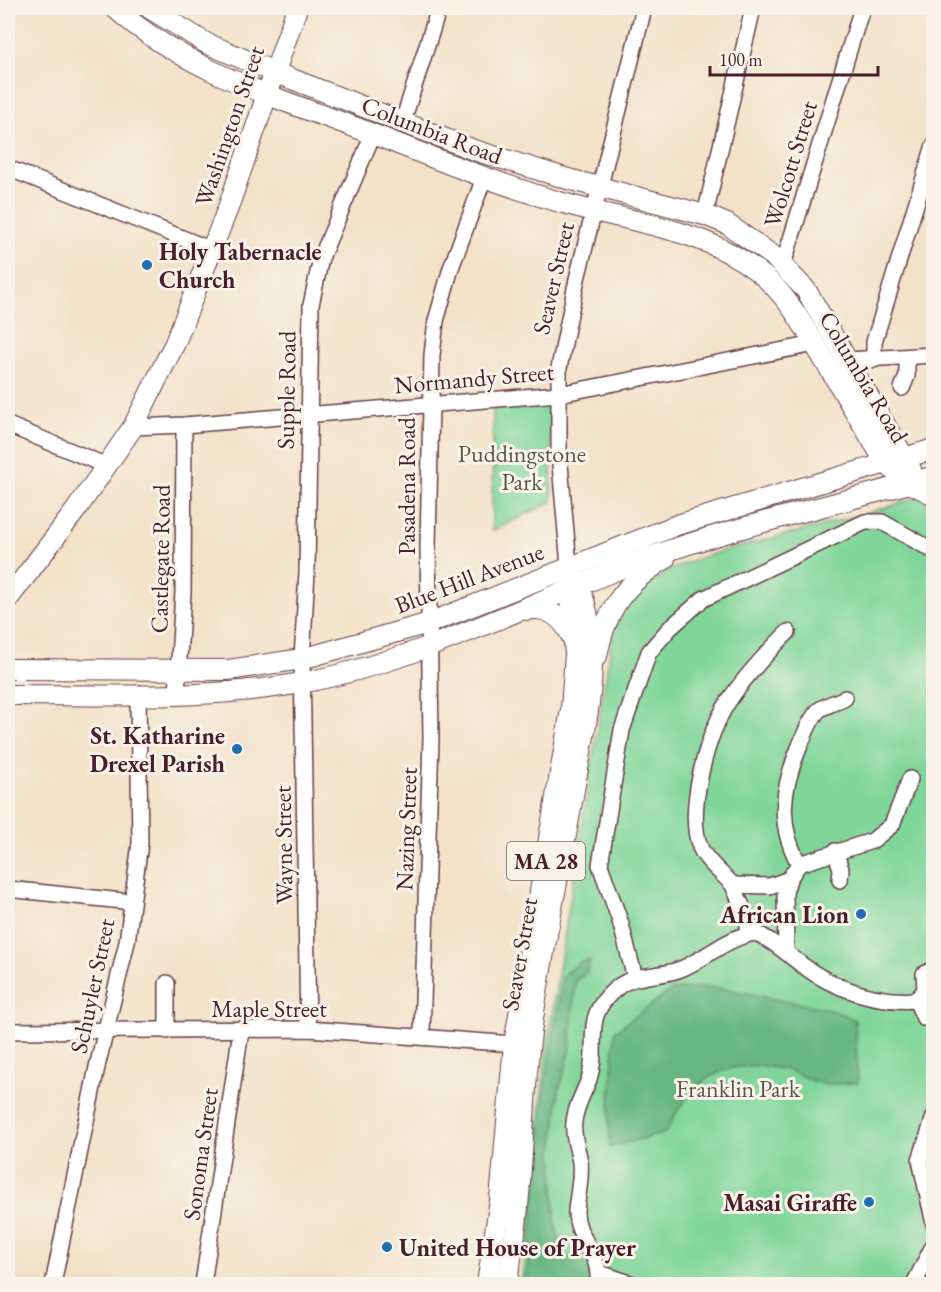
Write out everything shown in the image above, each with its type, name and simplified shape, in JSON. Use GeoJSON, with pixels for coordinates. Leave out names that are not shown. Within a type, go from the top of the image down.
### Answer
{"type":"FeatureCollection","features":[{"type":"Feature","properties":{"kind":"main road","name":"Columbia Road"},"geometry":{"type":"LineString","coordinates":[[116,8],[139,29],[167,46],[267,93],[484,178],[595,212],[695,236],[732,253],[774,286],[815,344],[886,464],[911,483]]}},
{"type":"Feature","properties":{"kind":"main road","name":"Columbia Road"},"geometry":{"type":"LineString","coordinates":[[149,8],[206,43],[274,72],[403,121],[522,165],[705,215],[727,224],[783,265],[813,299],[906,457],[911,470],[911,483]]}},
{"type":"Feature","properties":{"kind":"main road","name":"Washington Street"},"geometry":{"type":"LineString","coordinates":[[8,599],[133,427],[175,343],[212,250],[297,8]]}},
{"type":"Feature","properties":{"kind":"main road","name":"Blue Hill Avenue"},"geometry":{"type":"LineString","coordinates":[[8,669],[228,670],[302,659],[429,623],[677,525],[933,449]]}},
{"type":"Feature","properties":{"kind":"main road","name":"Blue Hill Avenue"},"geometry":{"type":"LineString","coordinates":[[8,695],[261,690],[303,683],[382,663],[429,647],[651,557],[933,476]]}},
{"type":"Feature","properties":{"kind":"main road"},"geometry":{"type":"LineString","coordinates":[[911,483],[933,495]]}},
{"type":"Feature","properties":{"kind":"main road","name":"MA 28"},"geometry":{"type":"LineString","coordinates":[[590,694],[601,636],[616,602],[652,568],[697,543]]}},
{"type":"Feature","properties":{"kind":"main road","name":"Seaver Street"},"geometry":{"type":"LineString","coordinates":[[506,1284],[517,1208],[522,1042],[590,694],[588,626],[574,588],[569,566]]}},
{"type":"Feature","properties":{"kind":"main road","name":"Seaver Street"},"geometry":{"type":"LineString","coordinates":[[487,1284],[574,686],[574,588]]}},
{"type":"Feature","properties":{"kind":"main road"},"geometry":{"type":"LineString","coordinates":[[521,611],[539,609],[552,613],[563,621],[574,643]]}},
{"type":"Feature","properties":{"kind":"street"},"geometry":{"type":"LineString","coordinates":[[403,121],[439,8]]}},
{"type":"Feature","properties":{"kind":"street","name":"Seaver Street"},"geometry":{"type":"LineString","coordinates":[[569,566],[559,453],[559,368],[564,335],[643,8]]}},
{"type":"Feature","properties":{"kind":"street"},"geometry":{"type":"LineString","coordinates":[[705,215],[753,8]]}},
{"type":"Feature","properties":{"kind":"street","name":"Wolcott Street"},"geometry":{"type":"LineString","coordinates":[[783,265],[862,8]]}},
{"type":"Feature","properties":{"kind":"street","name":"Supple Road"},"geometry":{"type":"LineString","coordinates":[[302,659],[307,572],[311,305],[315,282],[329,238],[373,134]]}},
{"type":"Feature","properties":{"kind":"street"},"geometry":{"type":"LineString","coordinates":[[878,360],[874,342],[933,145]]}},
{"type":"Feature","properties":{"kind":"street"},"geometry":{"type":"LineString","coordinates":[[8,168],[212,250]]}},
{"type":"Feature","properties":{"kind":"street","name":"Pasadena Road"},"geometry":{"type":"LineString","coordinates":[[429,623],[429,405],[436,321],[451,268],[484,178]]}},
{"type":"Feature","properties":{"kind":"street","name":"Normandy Street"},"geometry":{"type":"LineString","coordinates":[[133,427],[184,425],[559,394],[815,344]]}},
{"type":"Feature","properties":{"kind":"street"},"geometry":{"type":"LineString","coordinates":[[847,360],[933,355]]}},
{"type":"Feature","properties":{"kind":"street"},"geometry":{"type":"LineString","coordinates":[[902,388],[908,376],[907,357]]}},
{"type":"Feature","properties":{"kind":"street"},"geometry":{"type":"LineString","coordinates":[[8,425],[107,465]]}},
{"type":"Feature","properties":{"kind":"street","name":"Castlegate Road"},"geometry":{"type":"LineString","coordinates":[[177,693],[183,592],[184,425]]}},
{"type":"Feature","properties":{"kind":"street"},"geometry":{"type":"LineString","coordinates":[[635,978],[620,921],[600,865],[622,730],[633,693],[656,642],[703,599],[865,522],[882,522],[933,551]]}},
{"type":"Feature","properties":{"kind":"street","name":"Nazing Street"},"geometry":{"type":"LineString","coordinates":[[422,1036],[431,738],[429,623]]}},
{"type":"Feature","properties":{"kind":"street"},"geometry":{"type":"LineString","coordinates":[[748,934],[748,920],[733,885],[701,849],[697,835],[696,806],[701,775],[727,704],[756,664],[788,632]]}},
{"type":"Feature","properties":{"kind":"street","name":"Wayne Street"},"geometry":{"type":"LineString","coordinates":[[302,659],[308,1029]]}},
{"type":"Feature","properties":{"kind":"street","name":"Schuyler Street"},"geometry":{"type":"LineString","coordinates":[[53,1284],[127,942],[140,843],[138,693]]}},
{"type":"Feature","properties":{"kind":"street"},"geometry":{"type":"LineString","coordinates":[[799,864],[785,831],[784,790],[792,765],[812,721],[819,711],[845,698]]}},
{"type":"Feature","properties":{"kind":"street"},"geometry":{"type":"LineString","coordinates":[[786,950],[785,893],[789,879],[799,864],[835,851],[872,842],[892,825],[910,779]]}},
{"type":"Feature","properties":{"kind":"street"},"geometry":{"type":"LineString","coordinates":[[835,851],[842,869],[840,880]]}},
{"type":"Feature","properties":{"kind":"street"},"geometry":{"type":"LineString","coordinates":[[733,885],[754,888],[770,886],[789,879]]}},
{"type":"Feature","properties":{"kind":"street"},"geometry":{"type":"LineString","coordinates":[[741,905],[754,888]]}},
{"type":"Feature","properties":{"kind":"street"},"geometry":{"type":"LineString","coordinates":[[8,889],[132,902]]}},
{"type":"Feature","properties":{"kind":"street"},"geometry":{"type":"LineString","coordinates":[[633,1284],[599,1279],[576,1212],[580,1164],[574,1140],[574,1122],[591,1069],[591,1040],[597,1011],[612,993],[635,978],[681,969],[748,934],[756,933],[786,950],[811,971],[864,996],[916,1000]]}},
{"type":"Feature","properties":{"kind":"street"},"geometry":{"type":"LineString","coordinates":[[916,1000],[925,990],[924,974],[933,969]]}},
{"type":"Feature","properties":{"kind":"street"},"geometry":{"type":"LineString","coordinates":[[167,983],[167,1031]]}},
{"type":"Feature","properties":{"kind":"street"},"geometry":{"type":"LineString","coordinates":[[916,1000],[924,1018],[933,1017]]}},
{"type":"Feature","properties":{"kind":"street","name":"Maple Street"},"geometry":{"type":"LineString","coordinates":[[8,1031],[308,1029],[522,1042]]}},
{"type":"Feature","properties":{"kind":"street","name":"Sonoma Street"},"geometry":{"type":"LineString","coordinates":[[203,1284],[241,1030]]}},
{"type":"Feature","properties":{"kind":"street"},"geometry":{"type":"LineString","coordinates":[[933,1117],[920,1160],[933,1224]]}},
{"type":"Feature","properties":{"kind":"street"},"geometry":{"type":"LineString","coordinates":[[914,1284],[933,1244]]}},
{"type":"Feature","properties":{"kind":"green space","name":"Puddingstone Park"},"geometry":{"type":"Polygon","coordinates":[[[550,403],[552,502],[492,531],[493,409],[550,403]]]}},
{"type":"Feature","properties":{"kind":"green space","name":"Franklin Park"},"geometry":{"type":"Polygon","coordinates":[[[933,492],[933,1284],[521,1284],[546,1051],[612,638],[623,612],[642,590],[657,578],[681,565],[933,492]]]}},
{"type":"Feature","properties":{"kind":"green space"},"geometry":{"type":"Polygon","coordinates":[[[590,960],[587,972],[575,981],[570,1052],[559,1090],[553,1155],[555,1221],[563,1259],[577,1254],[588,1259],[595,1271],[591,1284],[524,1284],[529,1257],[545,1085],[563,975],[580,962],[590,960]]]}},
{"type":"Feature","properties":{"kind":"green space"},"geometry":{"type":"Polygon","coordinates":[[[705,987],[733,990],[820,1007],[855,1020],[858,1083],[821,1083],[787,1070],[761,1066],[742,1066],[725,1070],[711,1076],[698,1086],[675,1114],[665,1133],[610,1147],[609,1120],[615,1031],[672,990],[705,987]]]}},
{"type":"Feature","properties":{"kind":"place","name":"Holy Tabernacle Church"},"geometry":{"type":"Point","coordinates":[147,265]}},
{"type":"Feature","properties":{"kind":"place","name":"St. Katharine Drexel Parish"},"geometry":{"type":"Point","coordinates":[237,749]}},
{"type":"Feature","properties":{"kind":"place","name":"African Lion"},"geometry":{"type":"Point","coordinates":[861,914]}},
{"type":"Feature","properties":{"kind":"place","name":"Masai Giraffe"},"geometry":{"type":"Point","coordinates":[869,1202]}},
{"type":"Feature","properties":{"kind":"place","name":"United House of Prayer"},"geometry":{"type":"Point","coordinates":[387,1247]}}]}
